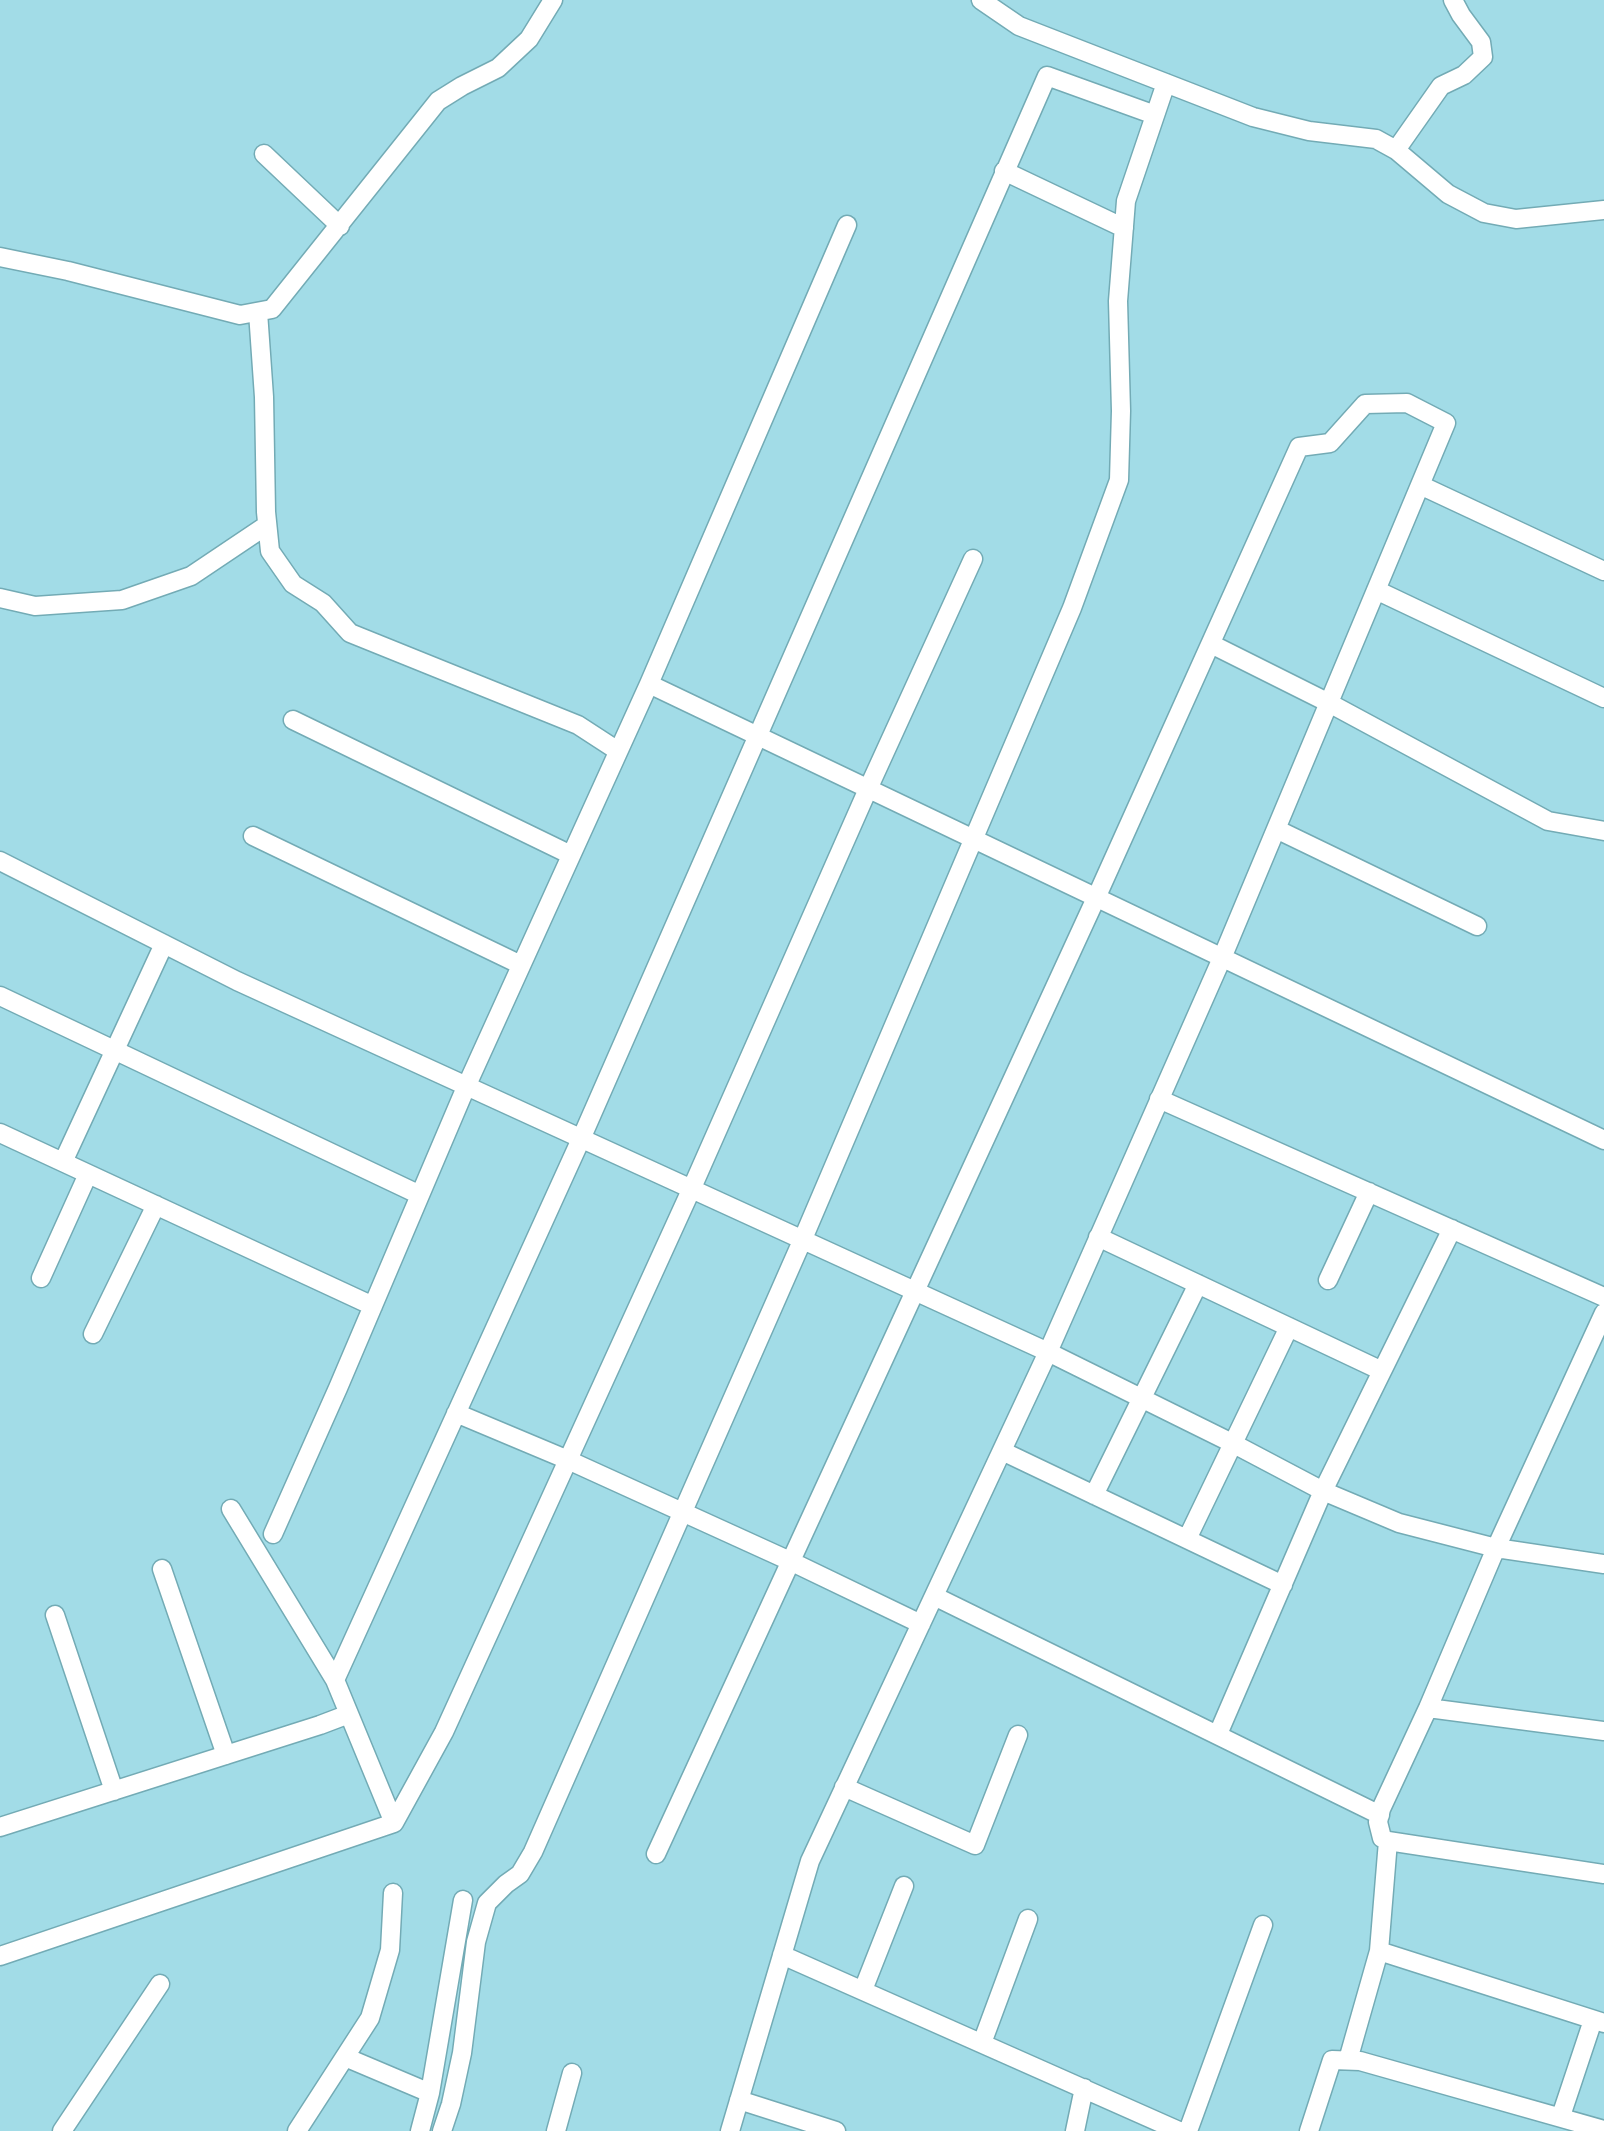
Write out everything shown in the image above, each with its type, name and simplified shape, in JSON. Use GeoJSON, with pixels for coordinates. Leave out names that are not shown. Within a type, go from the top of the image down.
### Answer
{"type":"FeatureCollection","features":[{"type":"Feature","properties":{"kind":"street"},"geometry":{"type":"LineString","coordinates":[[0,257],[68,271],[240,315],[272,309],[438,101],[498,68],[529,39],[553,0]]}},
{"type":"Feature","properties":{"kind":"street"},"geometry":{"type":"LineString","coordinates":[[981,0],[1019,26],[1253,117],[1309,131],[1376,139],[1396,150],[1448,194],[1484,213],[1516,219],[1604,210]]}},
{"type":"Feature","properties":{"kind":"street"},"geometry":{"type":"LineString","coordinates":[[1396,150],[1442,86],[1464,75],[1483,57],[1481,42],[1453,0]]}},
{"type":"Feature","properties":{"kind":"street"},"geometry":{"type":"LineString","coordinates":[[335,1680],[581,1139],[1047,76],[1155,116]]}},
{"type":"Feature","properties":{"kind":"street"},"geometry":{"type":"LineString","coordinates":[[442,2131],[451,2104],[462,2053],[476,1942],[487,1903],[520,1874],[533,1852],[802,1241],[974,839],[1072,608],[1119,480],[1121,411],[1118,301],[1126,201],[1166,83]]}},
{"type":"Feature","properties":{"kind":"street"},"geometry":{"type":"LineString","coordinates":[[264,154],[340,226]]}},
{"type":"Feature","properties":{"kind":"street"},"geometry":{"type":"LineString","coordinates":[[1004,171],[1124,228]]}},
{"type":"Feature","properties":{"kind":"street"},"geometry":{"type":"LineString","coordinates":[[273,1534],[466,1087],[649,684],[848,225]]}},
{"type":"Feature","properties":{"kind":"street"},"geometry":{"type":"LineString","coordinates":[[258,312],[270,551],[293,584],[323,603],[350,633],[578,725],[618,751]]}},
{"type":"Feature","properties":{"kind":"street"},"geometry":{"type":"LineString","coordinates":[[656,1854],[1096,898],[1299,447],[1330,443],[1365,404],[1407,403],[1446,423],[1222,958],[1048,1352],[810,1861],[730,2131]]}},
{"type":"Feature","properties":{"kind":"street"},"geometry":{"type":"LineString","coordinates":[[1420,485],[1604,571]]}},
{"type":"Feature","properties":{"kind":"street"},"geometry":{"type":"LineString","coordinates":[[0,598],[35,606],[122,600],[191,576],[267,525]]}},
{"type":"Feature","properties":{"kind":"street"},"geometry":{"type":"LineString","coordinates":[[0,1956],[394,1823],[444,1732],[692,1190],[868,789],[973,559]]}},
{"type":"Feature","properties":{"kind":"street"},"geometry":{"type":"LineString","coordinates":[[1376,590],[1604,698]]}},
{"type":"Feature","properties":{"kind":"street"},"geometry":{"type":"LineString","coordinates":[[1211,644],[1329,703],[1548,821],[1604,831]]}},
{"type":"Feature","properties":{"kind":"street"},"geometry":{"type":"LineString","coordinates":[[649,684],[1604,1140]]}},
{"type":"Feature","properties":{"kind":"street"},"geometry":{"type":"LineString","coordinates":[[293,720],[571,855]]}},
{"type":"Feature","properties":{"kind":"street"},"geometry":{"type":"LineString","coordinates":[[1276,829],[1478,926]]}},
{"type":"Feature","properties":{"kind":"street"},"geometry":{"type":"LineString","coordinates":[[253,836],[521,965]]}},
{"type":"Feature","properties":{"kind":"street"},"geometry":{"type":"LineString","coordinates":[[0,861],[237,981],[1048,1352],[1323,1491],[1400,1523],[1496,1548],[1604,1564]]}},
{"type":"Feature","properties":{"kind":"street"},"geometry":{"type":"LineString","coordinates":[[63,1162],[164,944]]}},
{"type":"Feature","properties":{"kind":"street"},"geometry":{"type":"LineString","coordinates":[[0,996],[420,1195]]}},
{"type":"Feature","properties":{"kind":"street"},"geometry":{"type":"LineString","coordinates":[[1159,1099],[1604,1297]]}},
{"type":"Feature","properties":{"kind":"street"},"geometry":{"type":"LineString","coordinates":[[0,1133],[373,1306]]}},
{"type":"Feature","properties":{"kind":"street"},"geometry":{"type":"LineString","coordinates":[[41,1278],[88,1174]]}},
{"type":"Feature","properties":{"kind":"street"},"geometry":{"type":"LineString","coordinates":[[1328,1280],[1369,1192]]}},
{"type":"Feature","properties":{"kind":"street"},"geometry":{"type":"LineString","coordinates":[[93,1334],[156,1205]]}},
{"type":"Feature","properties":{"kind":"street"},"geometry":{"type":"LineString","coordinates":[[1218,1734],[1323,1491],[1452,1229]]}},
{"type":"Feature","properties":{"kind":"street"},"geometry":{"type":"LineString","coordinates":[[1098,1238],[1382,1371]]}},
{"type":"Feature","properties":{"kind":"street"},"geometry":{"type":"LineString","coordinates":[[1094,1495],[1198,1284]]}},
{"type":"Feature","properties":{"kind":"street"},"geometry":{"type":"LineString","coordinates":[[1604,1313],[1596,1351],[1496,1548],[1428,1708],[1381,1809],[1378,1822],[1382,1838],[1388,1841],[1604,1874]]}},
{"type":"Feature","properties":{"kind":"street"},"geometry":{"type":"LineString","coordinates":[[1187,1539],[1289,1327]]}},
{"type":"Feature","properties":{"kind":"street"},"geometry":{"type":"LineString","coordinates":[[456,1413],[568,1460],[790,1561],[921,1624]]}},
{"type":"Feature","properties":{"kind":"street"},"geometry":{"type":"LineString","coordinates":[[1002,1451],[1283,1586]]}},
{"type":"Feature","properties":{"kind":"street"},"geometry":{"type":"LineString","coordinates":[[231,1509],[335,1680],[394,1823]]}},
{"type":"Feature","properties":{"kind":"street"},"geometry":{"type":"LineString","coordinates":[[162,1569],[226,1755]]}},
{"type":"Feature","properties":{"kind":"street"},"geometry":{"type":"LineString","coordinates":[[934,1596],[1380,1815]]}},
{"type":"Feature","properties":{"kind":"street"},"geometry":{"type":"LineString","coordinates":[[55,1615],[114,1791]]}},
{"type":"Feature","properties":{"kind":"street"},"geometry":{"type":"LineString","coordinates":[[1428,1708],[1604,1731]]}},
{"type":"Feature","properties":{"kind":"street"},"geometry":{"type":"LineString","coordinates":[[2,1821],[114,1791],[349,1714]]}},
{"type":"Feature","properties":{"kind":"street"},"geometry":{"type":"LineString","coordinates":[[844,1787],[975,1845],[1018,1735]]}},
{"type":"Feature","properties":{"kind":"street"},"geometry":{"type":"LineString","coordinates":[[1348,2060],[1379,1952],[1388,1841]]}},
{"type":"Feature","properties":{"kind":"street"},"geometry":{"type":"LineString","coordinates":[[863,1990],[904,1886]]}},
{"type":"Feature","properties":{"kind":"street"},"geometry":{"type":"LineString","coordinates":[[297,2131],[370,2018],[390,1950],[393,1893]]}},
{"type":"Feature","properties":{"kind":"street"},"geometry":{"type":"LineString","coordinates":[[420,2131],[430,2092],[463,1899]]}},
{"type":"Feature","properties":{"kind":"street"},"geometry":{"type":"LineString","coordinates":[[982,2043],[1028,1919]]}},
{"type":"Feature","properties":{"kind":"street"},"geometry":{"type":"LineString","coordinates":[[1188,2131],[1263,1925]]}},
{"type":"Feature","properties":{"kind":"street"},"geometry":{"type":"LineString","coordinates":[[1379,1952],[1598,2021],[1561,2116]]}},
{"type":"Feature","properties":{"kind":"street"},"geometry":{"type":"LineString","coordinates":[[782,1955],[1179,2131]]}},
{"type":"Feature","properties":{"kind":"street"},"geometry":{"type":"LineString","coordinates":[[62,2131],[160,1984]]}},
{"type":"Feature","properties":{"kind":"street"},"geometry":{"type":"LineString","coordinates":[[345,2057],[430,2092]]}},
{"type":"Feature","properties":{"kind":"street"},"geometry":{"type":"LineString","coordinates":[[1309,2131],[1332,2060],[1360,2061],[1604,2130]]}},
{"type":"Feature","properties":{"kind":"street"},"geometry":{"type":"LineString","coordinates":[[556,2131],[572,2073]]}},
{"type":"Feature","properties":{"kind":"street"},"geometry":{"type":"LineString","coordinates":[[1075,2131],[1084,2088]]}},
{"type":"Feature","properties":{"kind":"street"},"geometry":{"type":"LineString","coordinates":[[739,2100],[836,2131]]}}]}
